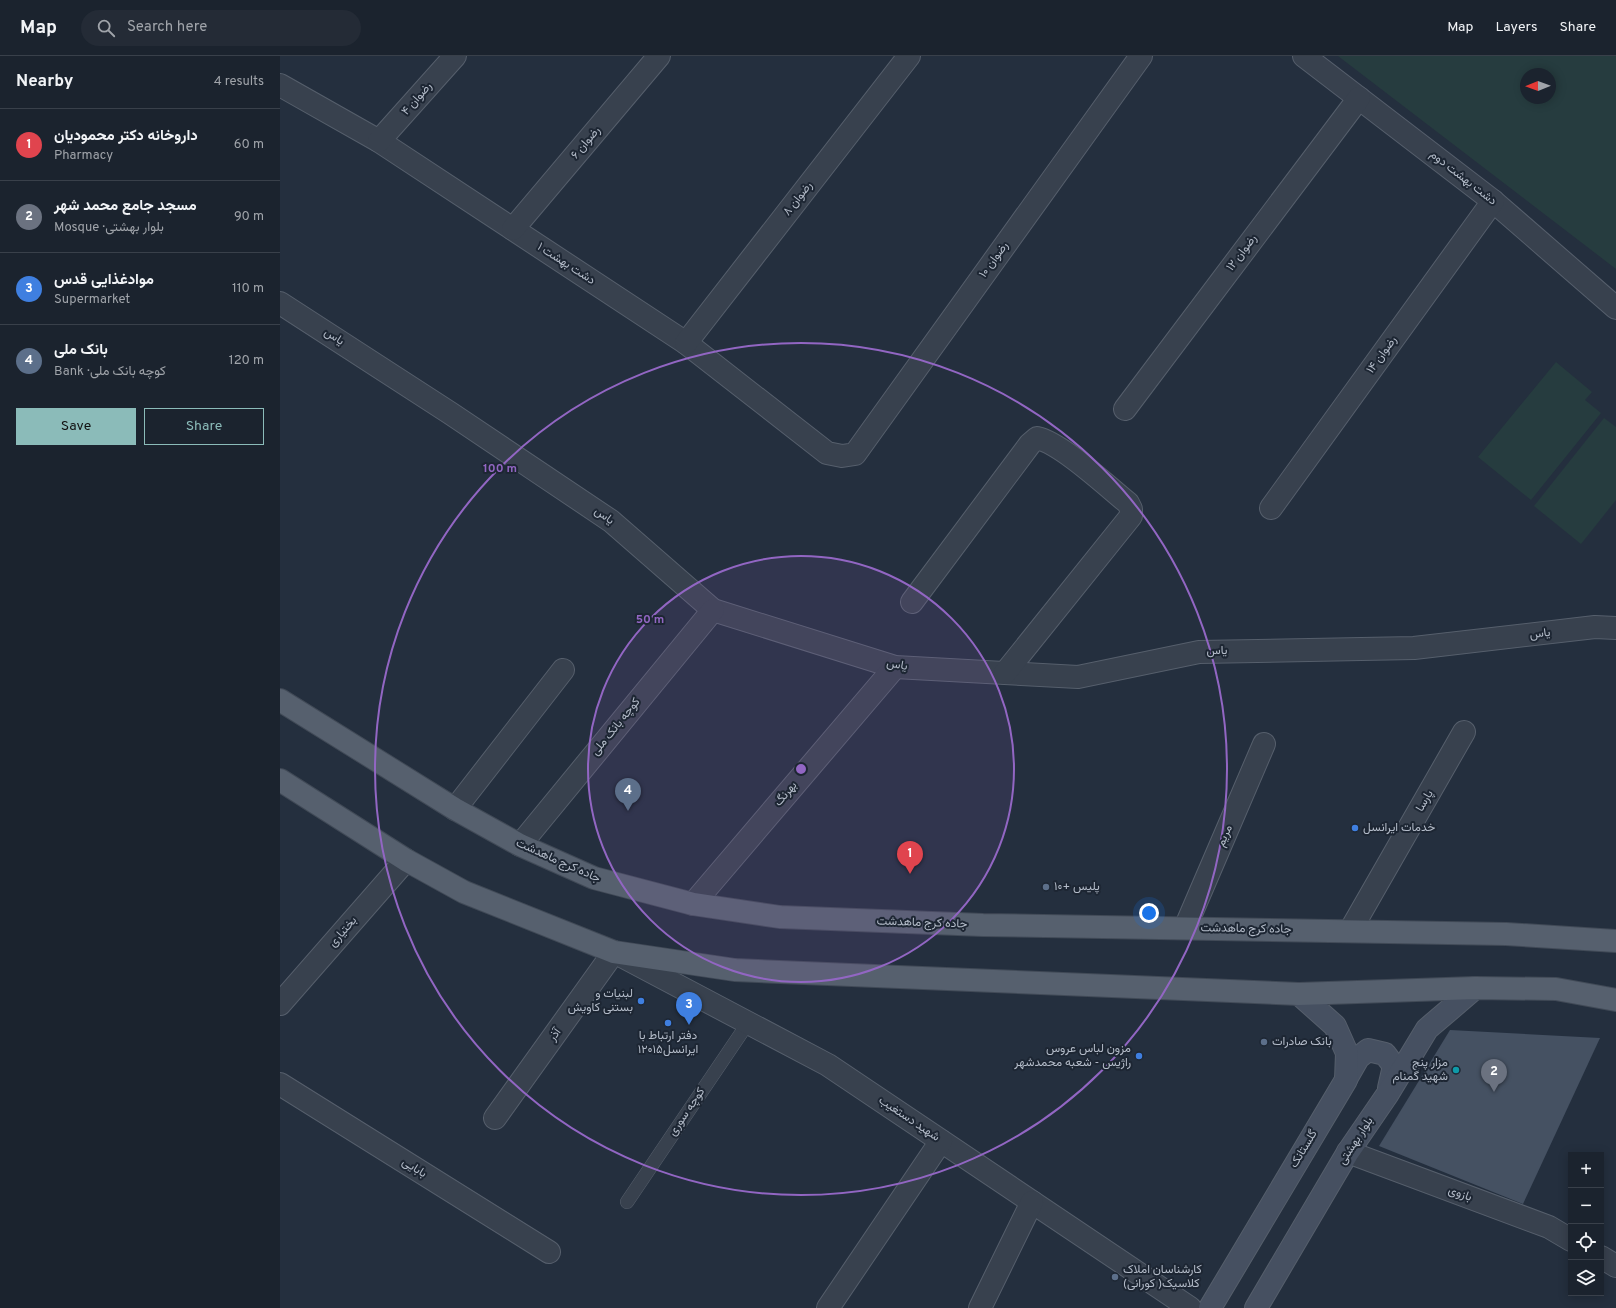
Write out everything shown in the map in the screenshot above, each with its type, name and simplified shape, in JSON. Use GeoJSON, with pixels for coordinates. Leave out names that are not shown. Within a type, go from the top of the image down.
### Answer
{"type":"FeatureCollection","features":[{"type":"Feature","properties":{"kind":"main road","name":"جاده کرج ماهدشت"},"geometry":{"type":"LineString","coordinates":[[280,700],[454,809],[520,845],[594,878],[693,904],[780,917],[983,925],[1506,934],[1616,941]]}},
{"type":"Feature","properties":{"kind":"main road"},"geometry":{"type":"LineString","coordinates":[[280,780],[406,860],[464,892],[614,952],[736,970],[1299,994],[1475,988],[1556,989],[1616,1000]]}},
{"type":"Feature","properties":{"kind":"street","name":"رضوان ۴"},"geometry":{"type":"LineString","coordinates":[[380,141],[455,56]]}},
{"type":"Feature","properties":{"kind":"street","name":"رضوان ۶"},"geometry":{"type":"LineString","coordinates":[[514,229],[659,56]]}},
{"type":"Feature","properties":{"kind":"street","name":"رضوان ۸"},"geometry":{"type":"LineString","coordinates":[[686,343],[909,56]]}},
{"type":"Feature","properties":{"kind":"street","name":"رضوان ۱۰"},"geometry":{"type":"LineString","coordinates":[[842,456],[855,454],[1141,56]]}},
{"type":"Feature","properties":{"kind":"street","name":"دشت بهشت دوم"},"geometry":{"type":"LineString","coordinates":[[1304,56],[1493,201],[1616,308]]}},
{"type":"Feature","properties":{"kind":"street","name":"دشت بهشت ۱"},"geometry":{"type":"LineString","coordinates":[[280,85],[380,141],[514,229],[686,343],[827,453],[842,456]]}},
{"type":"Feature","properties":{"kind":"street","name":"رضوان ۱۲"},"geometry":{"type":"LineString","coordinates":[[1125,409],[1359,98]]}},
{"type":"Feature","properties":{"kind":"street","name":"رضوان ۱۴"},"geometry":{"type":"LineString","coordinates":[[1271,508],[1493,201]]}},
{"type":"Feature","properties":{"kind":"street","name":"یاس"},"geometry":{"type":"LineString","coordinates":[[280,303],[450,413],[611,521],[713,610],[895,667],[1078,677],[1199,652],[1414,648],[1595,627],[1616,628]]}},
{"type":"Feature","properties":{"kind":"street"},"geometry":{"type":"LineString","coordinates":[[912,602],[1030,444],[1037,438],[1045,440],[1078,463],[1128,503],[1131,509],[1131,516],[1005,673]]}},
{"type":"Feature","properties":{"kind":"street","name":"کوچه بانک ملی"},"geometry":{"type":"LineString","coordinates":[[520,845],[713,610]]}},
{"type":"Feature","properties":{"kind":"street","name":"بهرنگ"},"geometry":{"type":"LineString","coordinates":[[693,904],[895,667]]}},
{"type":"Feature","properties":{"kind":"street"},"geometry":{"type":"LineString","coordinates":[[454,809],[563,670]]}},
{"type":"Feature","properties":{"kind":"street","name":"پارسا"},"geometry":{"type":"LineString","coordinates":[[1350,931],[1464,732]]}},
{"type":"Feature","properties":{"kind":"street","name":"مریم"},"geometry":{"type":"LineString","coordinates":[[1185,928],[1264,744]]}},
{"type":"Feature","properties":{"kind":"street","name":"بختیاری"},"geometry":{"type":"LineString","coordinates":[[280,1004],[406,860]]}},
{"type":"Feature","properties":{"kind":"street","name":"شهید دستغیب"},"geometry":{"type":"LineString","coordinates":[[614,952],[828,1065],[1190,1308]]}},
{"type":"Feature","properties":{"kind":"street","name":"آذر"},"geometry":{"type":"LineString","coordinates":[[495,1118],[614,952]]}},
{"type":"Feature","properties":{"kind":"street","name":"بلوار بهشتی"},"geometry":{"type":"LineString","coordinates":[[1256,1308],[1348,1152],[1387,1094],[1427,1029],[1475,988]]}},
{"type":"Feature","properties":{"kind":"street","name":"گلستانک"},"geometry":{"type":"LineString","coordinates":[[1210,1308],[1346,1080],[1347,1053],[1335,1026],[1299,994]]}},
{"type":"Feature","properties":{"kind":"street"},"geometry":{"type":"LineString","coordinates":[[1346,1080],[1358,1058],[1368,1050],[1385,1054],[1394,1066],[1387,1094]]}},
{"type":"Feature","properties":{"kind":"street","name":"بابایی"},"geometry":{"type":"LineString","coordinates":[[280,1084],[549,1252]]}},
{"type":"Feature","properties":{"kind":"street"},"geometry":{"type":"LineString","coordinates":[[828,1308],[941,1141]]}},
{"type":"Feature","properties":{"kind":"street","name":"بازوی"},"geometry":{"type":"LineString","coordinates":[[1348,1152],[1549,1227],[1568,1238]]}},
{"type":"Feature","properties":{"kind":"street"},"geometry":{"type":"LineString","coordinates":[[980,1308],[1032,1202]]}},
{"type":"Feature","properties":{"kind":"street"},"geometry":{"type":"LineString","coordinates":[[1604,1259],[1616,1266]]}},
{"type":"Feature","properties":{"kind":"lane","name":"کوچه سوری"},"geometry":{"type":"LineString","coordinates":[[627,1202],[748,1023]]}},
{"type":"Feature","properties":{"kind":"green space"},"geometry":{"type":"Polygon","coordinates":[[[1338,56],[1616,56],[1616,269],[1338,56]]]}},
{"type":"Feature","properties":{"kind":"green space"},"geometry":{"type":"Polygon","coordinates":[[[1556,362],[1592,392],[1585,400],[1601,413],[1531,500],[1478,457],[1556,362]]]}},
{"type":"Feature","properties":{"kind":"green space"},"geometry":{"type":"Polygon","coordinates":[[[1604,418],[1616,427],[1616,500],[1581,544],[1534,506],[1604,418]]]}},
{"type":"Feature","properties":{"kind":"building"},"geometry":{"type":"Polygon","coordinates":[[[1450,1030],[1600,1038],[1523,1204],[1379,1146],[1450,1030]]]}},
{"type":"Feature","properties":{"kind":"place","name":"بانک ملی"},"geometry":{"type":"Point","coordinates":[628,811]}},
{"type":"Feature","properties":{"kind":"place","name":"خدمات ایرانسل"},"geometry":{"type":"Point","coordinates":[1355,828]}},
{"type":"Feature","properties":{"kind":"place","name":"داروخانه دکتر محمودیان"},"geometry":{"type":"Point","coordinates":[910,874]}},
{"type":"Feature","properties":{"kind":"place","name":"پلیس +۱۰"},"geometry":{"type":"Point","coordinates":[1046,887]}},
{"type":"Feature","properties":{"kind":"place","name":"لبنیات و بستنی کاویش"},"geometry":{"type":"Point","coordinates":[641,1001]}},
{"type":"Feature","properties":{"kind":"place","name":"دفتر ارتباط با ایرانسل۱۲۰۱۵"},"geometry":{"type":"Point","coordinates":[668,1023]}},
{"type":"Feature","properties":{"kind":"place","name":"موادغذایی قدس"},"geometry":{"type":"Point","coordinates":[689,1025]}},
{"type":"Feature","properties":{"kind":"place","name":"بانک صادرات"},"geometry":{"type":"Point","coordinates":[1264,1042]}},
{"type":"Feature","properties":{"kind":"place","name":"مزون لباس عروس راژیس - شعبه محمدشهر"},"geometry":{"type":"Point","coordinates":[1139,1056]}},
{"type":"Feature","properties":{"kind":"place","name":"مزار پنج شهید گمنام"},"geometry":{"type":"Point","coordinates":[1456,1070]}},
{"type":"Feature","properties":{"kind":"place","name":"مسجد جامع محمد شهر"},"geometry":{"type":"Point","coordinates":[1494,1092]}},
{"type":"Feature","properties":{"kind":"place","name":"کارشناسان املاک کلاسیک( کورانی)"},"geometry":{"type":"Point","coordinates":[1115,1277]}}]}
